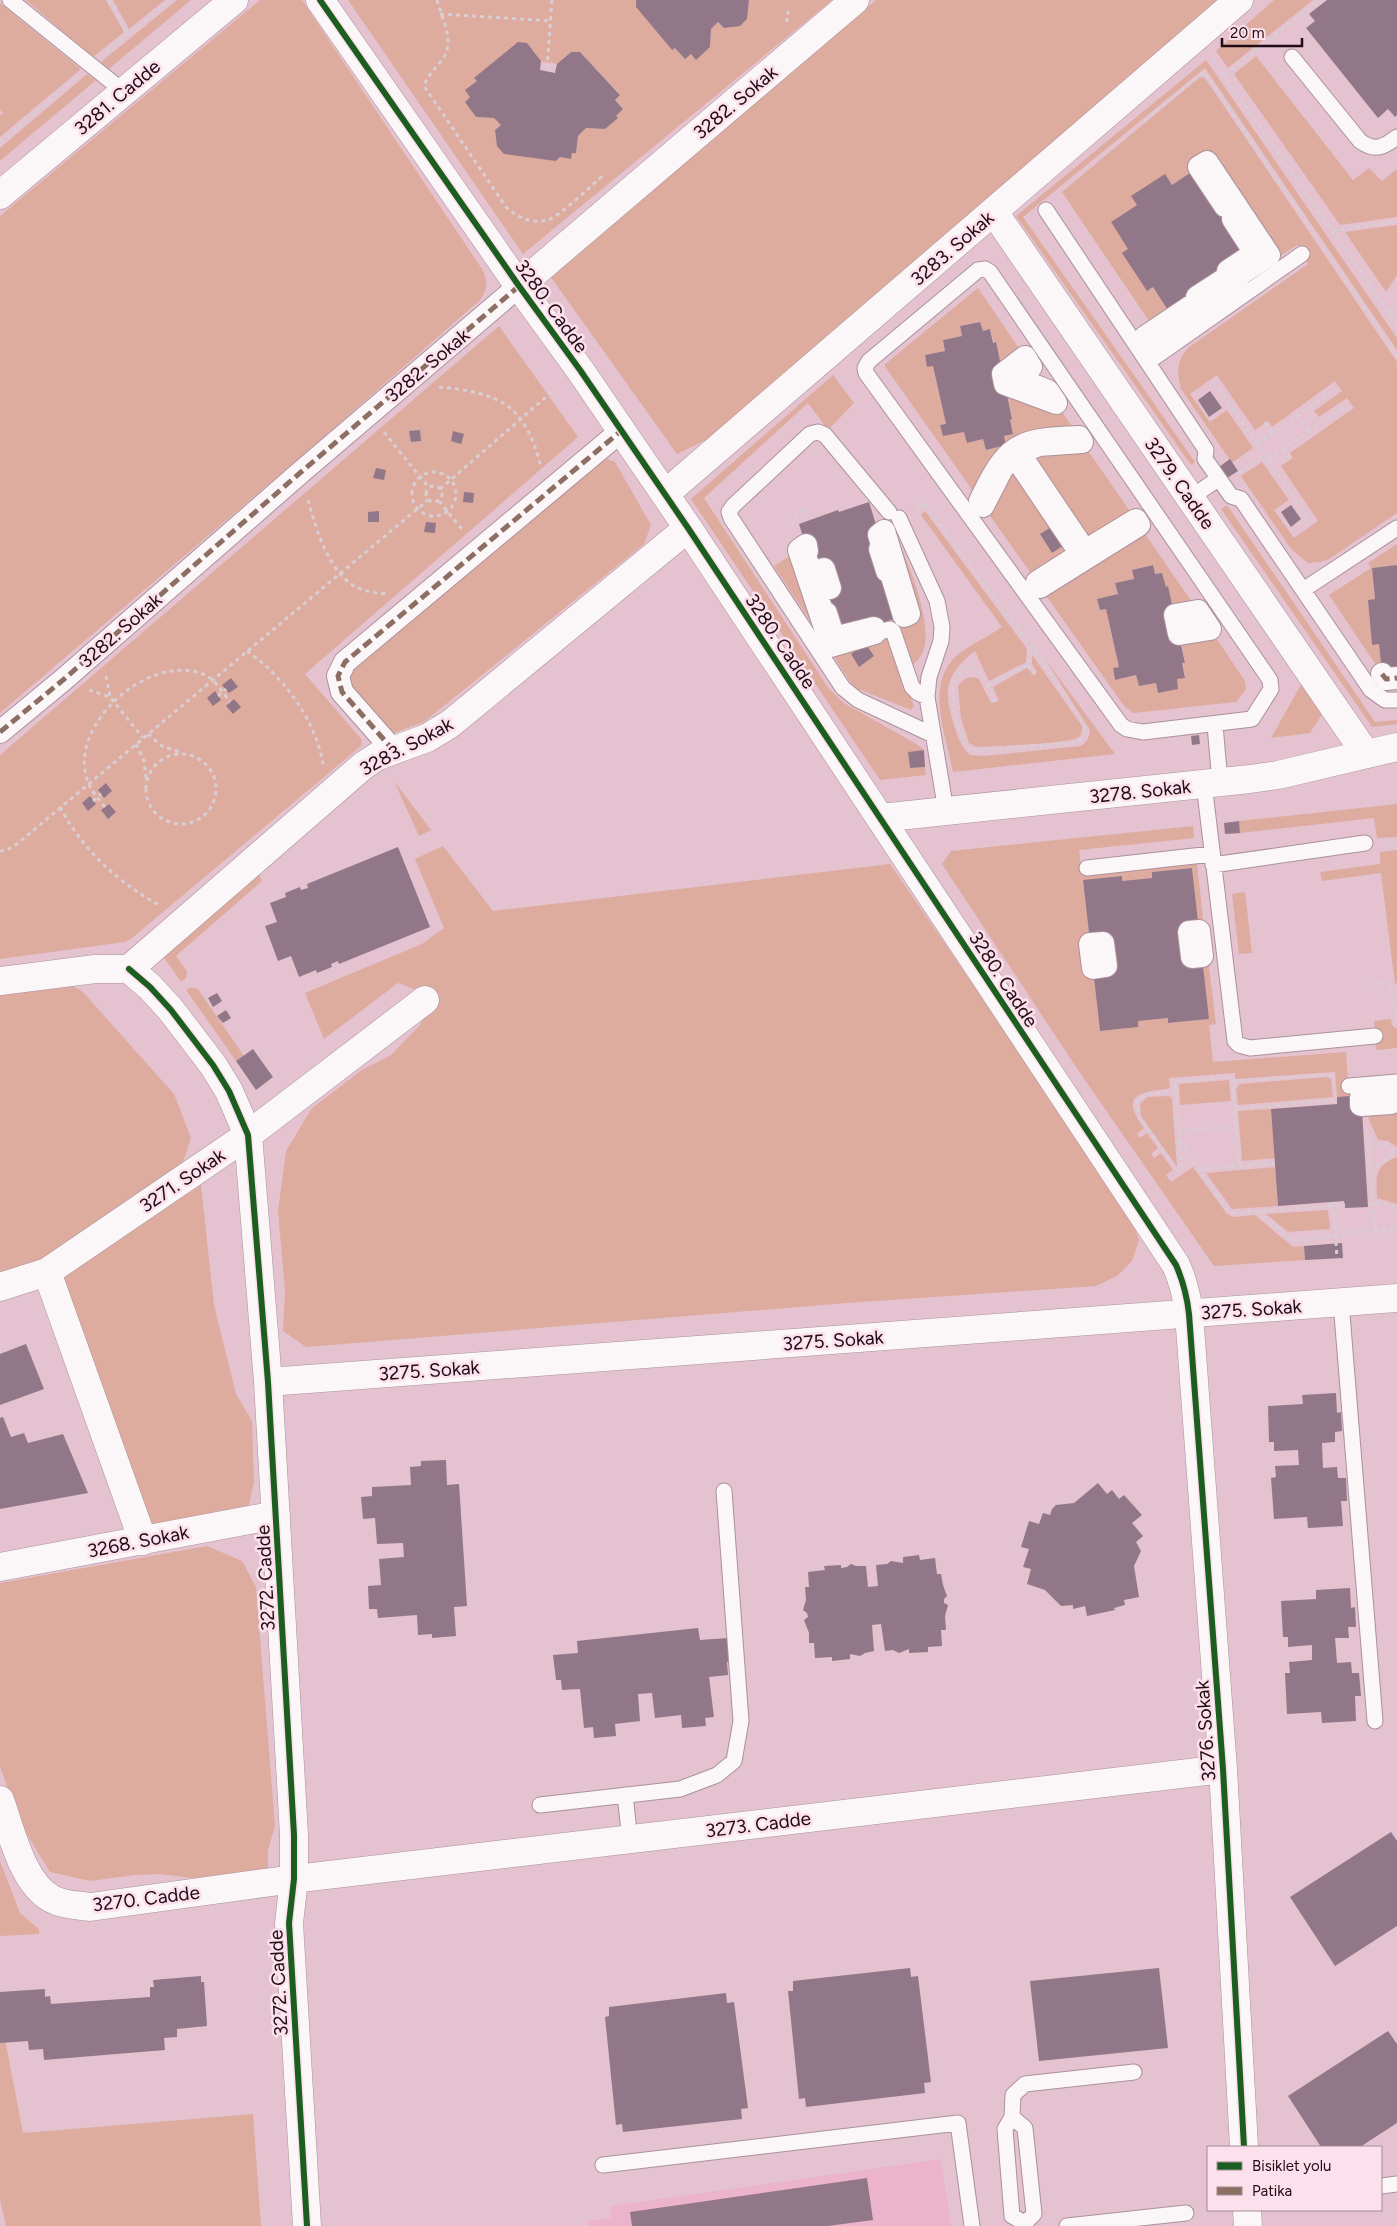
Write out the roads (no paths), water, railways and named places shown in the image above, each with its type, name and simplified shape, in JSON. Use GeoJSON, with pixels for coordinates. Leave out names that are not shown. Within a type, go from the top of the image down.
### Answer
{"type":"FeatureCollection","features":[{"type":"Feature","properties":{"kind":"street","name":"3281. Cadde"},"geometry":{"type":"LineString","coordinates":[[0,195],[234,0]]}},
{"type":"Feature","properties":{"kind":"street","name":"3280. Cadde"},"geometry":{"type":"LineString","coordinates":[[320,0],[688,528],[1176,1265],[1186,1290],[1189,1314]]}},
{"type":"Feature","properties":{"kind":"street","name":"3282. Sokak"},"geometry":{"type":"LineString","coordinates":[[0,732],[63,680],[301,472],[855,0]]}},
{"type":"Feature","properties":{"kind":"street","name":"3283. Sokak"},"geometry":{"type":"LineString","coordinates":[[664,494],[1239,0]]}},
{"type":"Feature","properties":{"kind":"street"},"geometry":{"type":"LineString","coordinates":[[1207,162],[1269,255],[1233,279],[1237,285],[1150,344],[1145,337],[1200,301],[1197,297],[1230,275],[1228,271],[1255,253],[1233,219],[1236,217],[1228,204],[1225,206],[1199,167],[1207,162]]}},
{"type":"Feature","properties":{"kind":"street","name":"3279. Cadde"},"geometry":{"type":"LineString","coordinates":[[994,212],[1366,754]]}},
{"type":"Feature","properties":{"kind":"street"},"geometry":{"type":"LineString","coordinates":[[394,750],[342,692],[338,676],[345,662],[621,431]]}},
{"type":"Feature","properties":{"kind":"street"},"geometry":{"type":"LineString","coordinates":[[1079,437],[1082,442],[1039,445],[1019,453],[1085,551],[1136,520],[1139,525],[1040,587],[1036,582],[1081,554],[1014,455],[1002,470],[983,506],[980,501],[996,468],[1012,450],[1023,444],[1044,438],[1079,437]]}},
{"type":"Feature","properties":{"kind":"street","name":"3283. Sokak"},"geometry":{"type":"LineString","coordinates":[[129,970],[364,765],[378,756],[427,738],[450,724],[688,528]]}},
{"type":"Feature","properties":{"kind":"street"},"geometry":{"type":"LineString","coordinates":[[806,545],[808,551],[804,552],[811,574],[824,570],[830,588],[816,592],[823,614],[826,613],[834,638],[874,628],[877,632],[831,646],[799,550],[806,545]]}},
{"type":"Feature","properties":{"kind":"street"},"geometry":{"type":"LineString","coordinates":[[1397,672],[1382,674],[1386,679],[1397,678]]}},
{"type":"Feature","properties":{"kind":"street","name":"3278. Sokak"},"geometry":{"type":"LineString","coordinates":[[880,818],[1278,775],[1397,747]]}},
{"type":"Feature","properties":{"kind":"street"},"geometry":{"type":"LineString","coordinates":[[0,981],[95,969],[129,970]]}},
{"type":"Feature","properties":{"kind":"street","name":"3272. Cadde"},"geometry":{"type":"LineString","coordinates":[[129,970],[150,987],[171,1010],[213,1065],[229,1091],[248,1135],[268,1382],[294,1835],[294,1880],[289,1923],[307,2226]]}},
{"type":"Feature","properties":{"kind":"street","name":"3271. Sokak"},"geometry":{"type":"LineString","coordinates":[[0,1287],[47,1272],[248,1135],[425,1000]]}},
{"type":"Feature","properties":{"kind":"street"},"geometry":{"type":"LineString","coordinates":[[47,1272],[143,1540]]}},
{"type":"Feature","properties":{"kind":"street","name":"3275. Sokak"},"geometry":{"type":"LineString","coordinates":[[268,1382],[1397,1298]]}},
{"type":"Feature","properties":{"kind":"street","name":"3276. Sokak"},"geometry":{"type":"LineString","coordinates":[[1189,1314],[1223,1770],[1244,2146]]}},
{"type":"Feature","properties":{"kind":"street","name":"3268. Sokak"},"geometry":{"type":"LineString","coordinates":[[0,1567],[276,1515]]}},
{"type":"Feature","properties":{"kind":"street","name":"3273. Cadde"},"geometry":{"type":"LineString","coordinates":[[294,1880],[1223,1770]]}},
{"type":"Feature","properties":{"kind":"street","name":"3270. Cadde"},"geometry":{"type":"LineString","coordinates":[[0,1800],[28,1874],[37,1888],[52,1899],[72,1905],[90,1906],[294,1880]]}},
{"type":"Feature","properties":{"kind":"street"},"geometry":{"type":"LineString","coordinates":[[1247,2211],[1248,2226]]}},
{"type":"Feature","properties":{"kind":"lane"},"geometry":{"type":"LineString","coordinates":[[10,0],[123,91]]}},
{"type":"Feature","properties":{"kind":"lane"},"geometry":{"type":"LineString","coordinates":[[1292,57],[1360,142],[1372,148],[1380,148],[1386,146],[1397,137]]}},
{"type":"Feature","properties":{"kind":"lane"},"geometry":{"type":"LineString","coordinates":[[1046,210],[1206,450],[1205,459],[1220,482],[1231,496],[1241,499],[1371,690],[1385,700],[1397,700]]}},
{"type":"Feature","properties":{"kind":"lane"},"geometry":{"type":"LineString","coordinates":[[1148,362],[1302,254]]}},
{"type":"Feature","properties":{"kind":"lane"},"geometry":{"type":"LineString","coordinates":[[985,269],[990,272],[1270,680],[1271,689],[1252,719],[1215,725],[1144,732],[1127,729],[1121,725],[866,372],[865,368],[870,361],[978,270],[985,269]]}},
{"type":"Feature","properties":{"kind":"lane"},"geometry":{"type":"LineString","coordinates":[[933,735],[858,700],[843,688],[731,518],[730,512],[733,506],[810,434],[818,432],[825,435],[896,517],[937,601],[941,614],[941,641],[929,677],[927,697],[946,811]]}},
{"type":"Feature","properties":{"kind":"lane"},"geometry":{"type":"LineString","coordinates":[[1190,498],[1220,482]]}},
{"type":"Feature","properties":{"kind":"lane"},"geometry":{"type":"LineString","coordinates":[[1303,590],[1397,528]]}},
{"type":"Feature","properties":{"kind":"lane"},"geometry":{"type":"LineString","coordinates":[[877,632],[890,629],[893,631],[912,687],[918,693],[927,697]]}},
{"type":"Feature","properties":{"kind":"lane"},"geometry":{"type":"LineString","coordinates":[[1215,725],[1212,783],[1212,859],[1233,1036],[1239,1045],[1250,1048],[1375,1036]]}},
{"type":"Feature","properties":{"kind":"lane"},"geometry":{"type":"LineString","coordinates":[[1087,868],[1212,859],[1365,843]]}},
{"type":"Feature","properties":{"kind":"lane"},"geometry":{"type":"LineString","coordinates":[[1348,1086],[1397,1082]]}},
{"type":"Feature","properties":{"kind":"lane"},"geometry":{"type":"LineString","coordinates":[[1341,1302],[1375,1721]]}},
{"type":"Feature","properties":{"kind":"lane"},"geometry":{"type":"LineString","coordinates":[[540,1804],[680,1789],[718,1775],[734,1761],[741,1722],[724,1491]]}},
{"type":"Feature","properties":{"kind":"lane"},"geometry":{"type":"LineString","coordinates":[[625,1795],[630,1840]]}},
{"type":"Feature","properties":{"kind":"lane"},"geometry":{"type":"LineString","coordinates":[[1012,2117],[1025,2128],[1034,2214],[1025,2225],[1012,2216],[1005,2129],[1012,2117],[1013,2095],[1025,2084],[1134,2072]]}},
{"type":"Feature","properties":{"kind":"lane"},"geometry":{"type":"LineString","coordinates":[[603,2165],[958,2123],[972,2226]]}},
{"type":"Feature","properties":{"kind":"lane"},"geometry":{"type":"LineString","coordinates":[[1382,2186],[1397,2184]]}},
{"type":"Feature","properties":{"kind":"lane"},"geometry":{"type":"LineString","coordinates":[[1067,2226],[1186,2213]]}}]}
